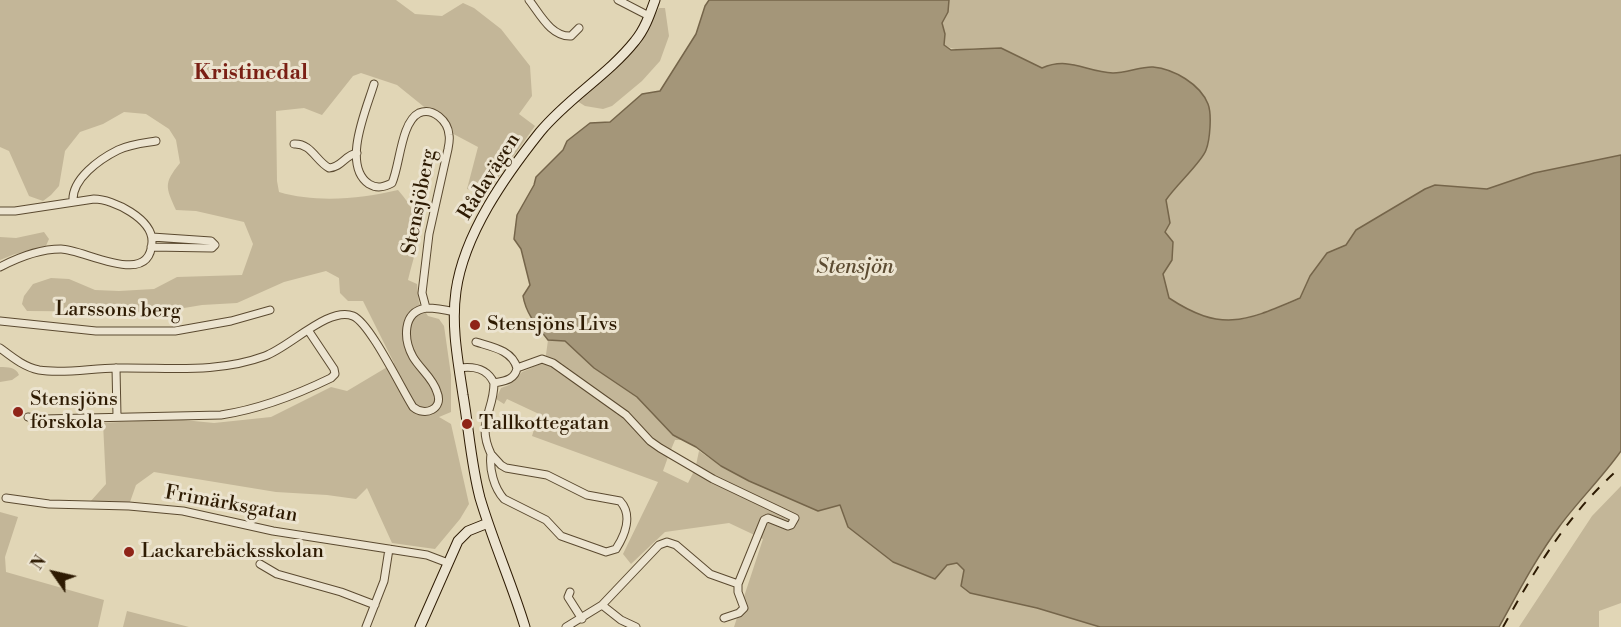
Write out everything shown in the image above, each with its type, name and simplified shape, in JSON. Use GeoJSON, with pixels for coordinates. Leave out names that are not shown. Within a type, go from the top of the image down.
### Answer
{"type":"FeatureCollection","features":[{"type":"Feature","properties":{"kind":"street"},"geometry":{"type":"LineString","coordinates":[[529,0],[550,27],[559,34],[571,36],[579,28]]}},
{"type":"Feature","properties":{"kind":"street"},"geometry":{"type":"LineString","coordinates":[[618,0],[649,16]]}},
{"type":"Feature","properties":{"kind":"street","name":"Rådavägen"},"geometry":{"type":"LineString","coordinates":[[525,627],[514,590],[488,523],[471,458],[459,368],[455,312],[456,291],[478,225],[490,202],[540,133],[567,103],[622,55],[640,34],[655,0]]}},
{"type":"Feature","properties":{"kind":"street","name":"Stensjöberg"},"geometry":{"type":"LineString","coordinates":[[374,84],[361,126],[357,153],[358,165],[363,178],[373,186],[387,186],[393,180],[406,130],[417,115],[426,111],[434,113],[448,128],[448,149],[433,209],[422,285],[426,308]]}},
{"type":"Feature","properties":{"kind":"street"},"geometry":{"type":"LineString","coordinates":[[73,202],[72,195],[77,184],[101,161],[127,147],[156,141]]}},
{"type":"Feature","properties":{"kind":"street"},"geometry":{"type":"LineString","coordinates":[[294,144],[305,147],[329,168],[339,166],[350,154],[357,153]]}},
{"type":"Feature","properties":{"kind":"street"},"geometry":{"type":"LineString","coordinates":[[0,211],[101,199],[112,202],[140,220],[149,229],[152,237],[151,247],[143,260],[128,266],[64,249],[40,252],[0,267]]}},
{"type":"Feature","properties":{"kind":"street"},"geometry":{"type":"LineString","coordinates":[[151,247],[212,248],[215,245],[211,241],[152,237]]}},
{"type":"Feature","properties":{"kind":"street"},"geometry":{"type":"LineString","coordinates":[[0,348],[24,365],[39,370],[225,368],[271,354],[321,321],[336,315],[355,317],[366,328],[412,406],[420,411],[428,411],[436,406],[439,397],[435,386],[413,357],[405,332],[413,315],[426,308],[455,312]]}},
{"type":"Feature","properties":{"kind":"street","name":"Larssons berg"},"geometry":{"type":"LineString","coordinates":[[0,321],[96,331],[175,331],[222,323],[270,310]]}},
{"type":"Feature","properties":{"kind":"street"},"geometry":{"type":"LineString","coordinates":[[28,417],[43,419],[221,415],[241,412],[298,395],[335,374],[308,330]]}},
{"type":"Feature","properties":{"kind":"street"},"geometry":{"type":"LineString","coordinates":[[476,342],[508,354],[517,368]]}},
{"type":"Feature","properties":{"kind":"street"},"geometry":{"type":"LineString","coordinates":[[494,383],[512,378],[517,368],[542,360],[553,363],[626,415],[650,441],[660,448],[712,479],[795,518],[788,526],[768,518],[764,520],[738,584],[738,592],[744,608],[739,613],[724,618]]}},
{"type":"Feature","properties":{"kind":"street"},"geometry":{"type":"LineString","coordinates":[[116,368],[117,416]]}},
{"type":"Feature","properties":{"kind":"street"},"geometry":{"type":"LineString","coordinates":[[459,368],[480,369],[489,375],[494,383],[484,424],[487,446],[501,465],[506,468],[547,475],[587,495],[620,501],[626,509],[627,523],[615,549],[606,552],[561,536],[546,520],[504,499],[499,494],[493,477],[491,454]]}},
{"type":"Feature","properties":{"kind":"street","name":"Frimärksgatan"},"geometry":{"type":"LineString","coordinates":[[6,498],[49,504],[129,506],[173,510],[273,531],[427,555],[448,562]]}},
{"type":"Feature","properties":{"kind":"street"},"geometry":{"type":"LineString","coordinates":[[420,627],[460,537],[474,527],[488,523]]}},
{"type":"Feature","properties":{"kind":"street"},"geometry":{"type":"LineString","coordinates":[[570,626],[602,605],[659,545],[667,542],[676,545],[710,574],[738,584]]}},
{"type":"Feature","properties":{"kind":"street"},"geometry":{"type":"LineString","coordinates":[[366,627],[384,581],[389,549]]}},
{"type":"Feature","properties":{"kind":"street"},"geometry":{"type":"LineString","coordinates":[[260,564],[277,574],[341,592],[375,605]]}},
{"type":"Feature","properties":{"kind":"street"},"geometry":{"type":"LineString","coordinates":[[570,592],[568,597],[582,618]]}},
{"type":"Feature","properties":{"kind":"street"},"geometry":{"type":"LineString","coordinates":[[602,605],[621,620],[636,627]]}},
{"type":"Feature","properties":{"kind":"shaded area"},"geometry":{"type":"Polygon","coordinates":[[[0,0],[396,0],[415,14],[442,16],[463,3],[474,8],[501,29],[530,66],[532,96],[519,114],[535,126],[486,195],[467,189],[478,147],[446,130],[444,123],[397,85],[361,73],[353,76],[322,115],[304,108],[276,111],[279,192],[323,199],[369,196],[398,190],[414,213],[418,233],[408,280],[417,284],[419,303],[428,316],[439,319],[444,326],[451,375],[451,412],[439,417],[451,424],[469,504],[460,519],[435,549],[392,543],[367,488],[356,499],[276,492],[154,472],[136,485],[130,502],[90,502],[106,484],[103,423],[173,419],[214,423],[271,417],[331,387],[347,391],[394,363],[363,301],[348,301],[340,293],[339,278],[326,271],[284,282],[237,303],[202,305],[160,312],[27,311],[22,304],[24,296],[33,284],[51,278],[69,279],[95,290],[119,291],[154,289],[177,277],[242,275],[253,244],[244,222],[196,211],[176,210],[168,186],[171,176],[180,163],[176,140],[169,129],[146,114],[124,112],[103,124],[80,132],[65,151],[59,186],[43,201],[29,196],[9,151],[0,147],[0,0]]]}},
{"type":"Feature","properties":{"kind":"shaded area"},"geometry":{"type":"Polygon","coordinates":[[[949,0],[1621,0],[1621,155],[1560,168],[1487,189],[1435,185],[1356,230],[1346,245],[1327,253],[1310,276],[1300,297],[1264,312],[1234,320],[1204,316],[1169,298],[1163,274],[1172,260],[1173,242],[1165,232],[1170,223],[1166,200],[1206,151],[1210,128],[1152,67],[1116,73],[1067,65],[1042,68],[998,50],[958,49],[944,45],[945,34],[942,23],[948,12],[949,0]]]}},
{"type":"Feature","properties":{"kind":"shaded area"},"geometry":{"type":"Polygon","coordinates":[[[659,8],[665,8],[669,36],[660,61],[642,81],[612,106],[603,109],[585,106],[577,101],[640,42],[659,8]]]}},
{"type":"Feature","properties":{"kind":"shaded area"},"geometry":{"type":"Polygon","coordinates":[[[44,232],[49,239],[45,248],[15,254],[0,260],[0,237],[16,238],[44,232]]]}},
{"type":"Feature","properties":{"kind":"shaded area"},"geometry":{"type":"Polygon","coordinates":[[[548,340],[565,341],[594,368],[637,397],[673,435],[682,440],[675,440],[670,452],[696,465],[699,451],[721,466],[840,505],[848,527],[893,562],[934,579],[947,565],[957,563],[964,570],[970,593],[1037,608],[1100,627],[734,627],[763,539],[729,523],[665,532],[631,564],[623,554],[658,482],[532,436],[539,414],[507,399],[504,404],[496,399],[501,388],[509,385],[522,372],[545,362],[548,340]],[[668,457],[663,471],[688,483],[694,471],[668,457]]]}},
{"type":"Feature","properties":{"kind":"shaded area"},"geometry":{"type":"Polygon","coordinates":[[[0,367],[14,369],[19,375],[12,380],[0,382],[0,367]]]}},
{"type":"Feature","properties":{"kind":"shaded area"},"geometry":{"type":"Polygon","coordinates":[[[1621,486],[1621,603],[1599,611],[1599,627],[1519,627],[1592,516],[1621,486]]]}},
{"type":"Feature","properties":{"kind":"shaded area"},"geometry":{"type":"Polygon","coordinates":[[[0,512],[18,517],[5,557],[6,572],[104,600],[98,627],[0,627],[0,512]]]}},
{"type":"Feature","properties":{"kind":"shaded area"},"geometry":{"type":"Polygon","coordinates":[[[127,611],[189,627],[123,627],[127,611]]]}},
{"type":"Feature","properties":{"kind":"water","name":"Stensjön"},"geometry":{"type":"Polygon","coordinates":[[[709,0],[949,0],[948,12],[942,23],[945,34],[944,45],[951,50],[1001,48],[1042,68],[1069,64],[1113,73],[1153,67],[1178,74],[1199,90],[1208,104],[1209,134],[1204,155],[1166,200],[1170,223],[1165,232],[1173,242],[1172,260],[1163,274],[1169,298],[1204,316],[1220,319],[1234,320],[1249,317],[1300,298],[1310,276],[1327,253],[1346,245],[1356,230],[1425,189],[1435,185],[1487,189],[1534,173],[1621,155],[1621,451],[1566,517],[1499,627],[1100,627],[1037,608],[970,593],[961,586],[964,570],[957,563],[947,565],[935,579],[893,562],[848,527],[840,505],[818,511],[749,481],[673,435],[637,397],[594,368],[565,341],[548,340],[532,319],[524,302],[523,296],[530,285],[521,249],[514,239],[517,215],[536,177],[563,150],[567,141],[590,123],[610,122],[642,94],[660,91],[696,34],[709,0]]]}},
{"type":"Feature","properties":{"kind":"railway"},"geometry":{"type":"LineString","coordinates":[[1503,627],[1555,542],[1585,503],[1621,467]]}},
{"type":"Feature","properties":{"kind":"place","name":"Stensjöns Livs"},"geometry":{"type":"Point","coordinates":[475,325]}},
{"type":"Feature","properties":{"kind":"place","name":"Stensjöns förskola"},"geometry":{"type":"Point","coordinates":[18,412]}},
{"type":"Feature","properties":{"kind":"place","name":"Tallkottegatan"},"geometry":{"type":"Point","coordinates":[467,424]}},
{"type":"Feature","properties":{"kind":"place","name":"Lackarebäcksskolan"},"geometry":{"type":"Point","coordinates":[129,552]}},
{"type":"Feature","properties":{"kind":"district","name":"Kristinedal"},"geometry":{"type":"Point","coordinates":[251,74]}}]}
